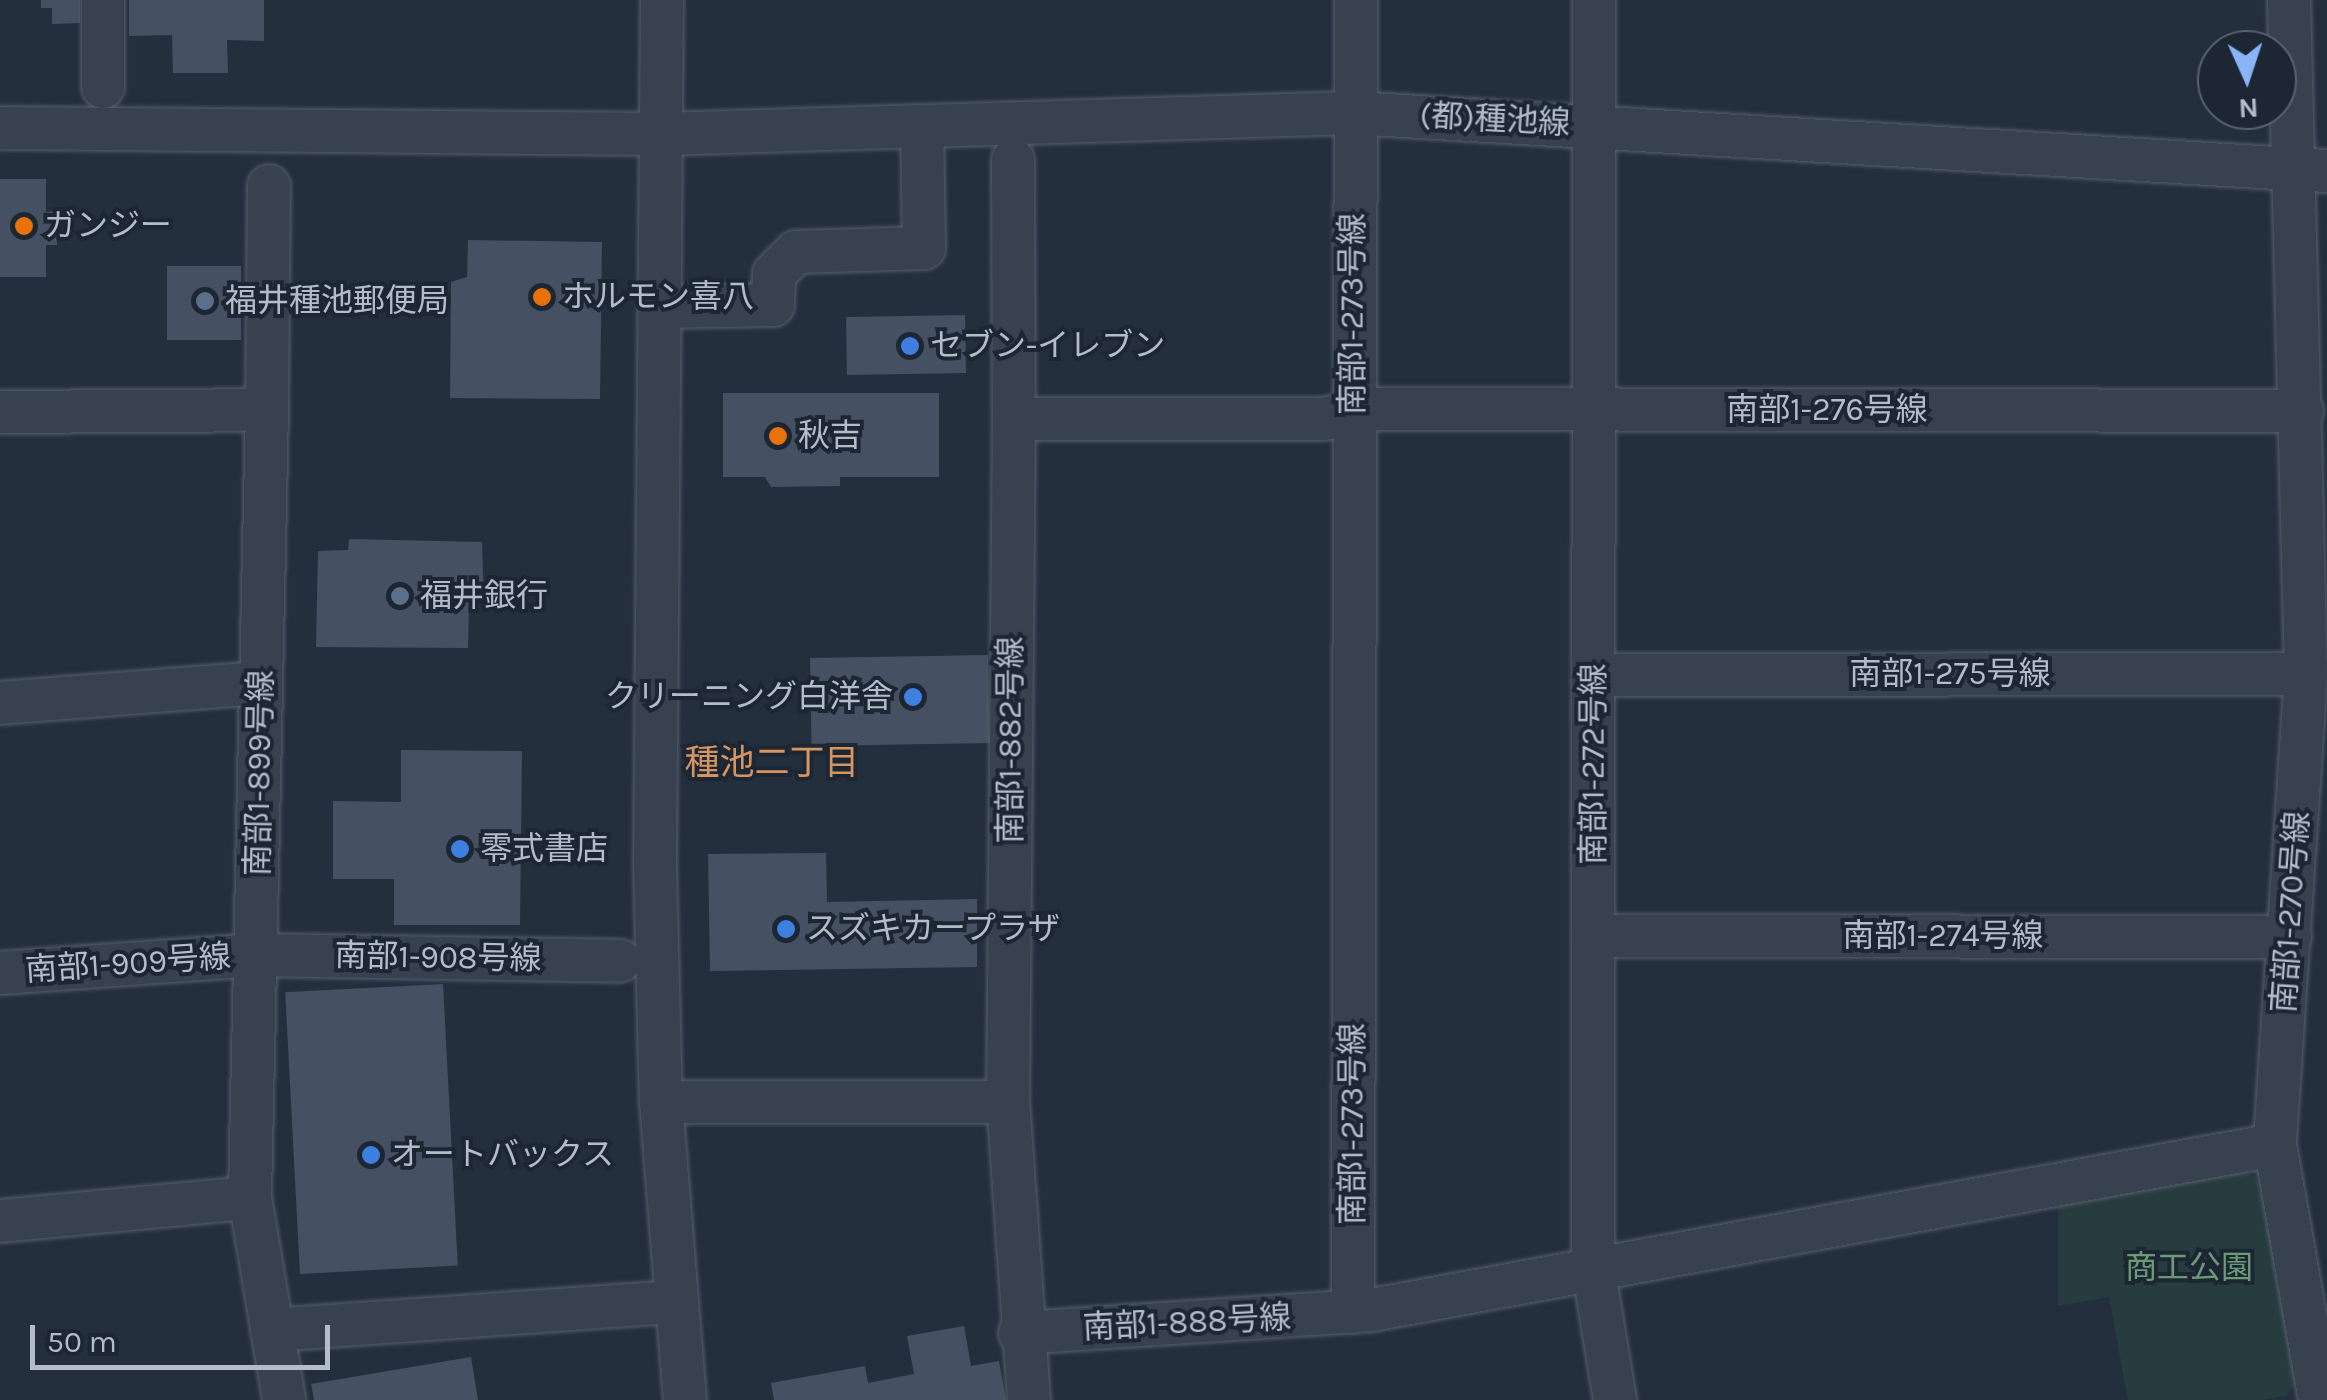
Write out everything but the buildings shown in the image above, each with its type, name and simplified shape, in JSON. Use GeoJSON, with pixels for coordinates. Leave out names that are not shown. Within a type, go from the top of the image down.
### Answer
{"type":"FeatureCollection","features":[{"type":"Feature","properties":{"kind":"street"},"geometry":{"type":"LineString","coordinates":[[102,87],[103,0]]}},
{"type":"Feature","properties":{"kind":"street"},"geometry":{"type":"LineString","coordinates":[[662,0],[654,863],[660,1102],[685,1400]]}},
{"type":"Feature","properties":{"kind":"street","name":"南部1-273号線"},"geometry":{"type":"LineString","coordinates":[[1353,1312],[1352,413],[1356,0]]}},
{"type":"Feature","properties":{"kind":"street","name":"南部1-272号線"},"geometry":{"type":"LineString","coordinates":[[1594,0],[1593,1267],[1615,1400]]}},
{"type":"Feature","properties":{"kind":"street","name":"南部1-270号線"},"geometry":{"type":"LineString","coordinates":[[2289,0],[2312,170],[2302,410],[2316,513],[2275,1145],[2320,1400]]}},
{"type":"Feature","properties":{"kind":"street","name":"(都)種池線"},"geometry":{"type":"LineString","coordinates":[[0,128],[662,134],[1353,113],[2312,170]]}},
{"type":"Feature","properties":{"kind":"street"},"geometry":{"type":"LineString","coordinates":[[660,306],[773,305],[774,274],[796,252],[924,248],[922,126]]}},
{"type":"Feature","properties":{"kind":"street","name":"南部1-882号線"},"geometry":{"type":"LineString","coordinates":[[1012,160],[1014,419],[1008,1102],[1020,1333],[1029,1400]]}},
{"type":"Feature","properties":{"kind":"street","name":"南部1-899号線"},"geometry":{"type":"LineString","coordinates":[[269,186],[268,410],[250,1198],[284,1400]]}},
{"type":"Feature","properties":{"kind":"street"},"geometry":{"type":"LineString","coordinates":[[0,412],[268,410]]}},
{"type":"Feature","properties":{"kind":"street","name":"南部1-276号線"},"geometry":{"type":"LineString","coordinates":[[1352,413],[2302,410]]}},
{"type":"Feature","properties":{"kind":"street"},"geometry":{"type":"LineString","coordinates":[[1014,419],[1352,413]]}},
{"type":"Feature","properties":{"kind":"street","name":"南部1-275号線"},"geometry":{"type":"LineString","coordinates":[[1594,675],[2306,674]]}},
{"type":"Feature","properties":{"kind":"street"},"geometry":{"type":"LineString","coordinates":[[0,702],[261,683]]}},
{"type":"Feature","properties":{"kind":"street","name":"南部1-274号線"},"geometry":{"type":"LineString","coordinates":[[1595,936],[2290,937]]}},
{"type":"Feature","properties":{"kind":"street","name":"南部1-908号線"},"geometry":{"type":"LineString","coordinates":[[256,955],[620,962]]}},
{"type":"Feature","properties":{"kind":"street","name":"南部1-909号線"},"geometry":{"type":"LineString","coordinates":[[0,974],[256,955]]}},
{"type":"Feature","properties":{"kind":"street"},"geometry":{"type":"LineString","coordinates":[[660,1102],[1008,1102]]}},
{"type":"Feature","properties":{"kind":"street"},"geometry":{"type":"LineString","coordinates":[[1353,1312],[2275,1145]]}},
{"type":"Feature","properties":{"kind":"street"},"geometry":{"type":"LineString","coordinates":[[0,1221],[250,1198]]}},
{"type":"Feature","properties":{"kind":"street"},"geometry":{"type":"LineString","coordinates":[[272,1330],[674,1302]]}},
{"type":"Feature","properties":{"kind":"street","name":"南部1-888号線"},"geometry":{"type":"LineString","coordinates":[[1020,1333],[1353,1312]]}},
{"type":"Feature","properties":{"kind":"green space","name":"商工公園"},"geometry":{"type":"Polygon","coordinates":[[[2247,1172],[2260,1180],[2296,1382],[2286,1396],[2261,1400],[2128,1400],[2109,1297],[2058,1306],[2058,1202],[2247,1172]]]}},
{"type":"Feature","properties":{"kind":"place","name":"ガンジー"},"geometry":{"type":"Point","coordinates":[24,226]}},
{"type":"Feature","properties":{"kind":"place","name":"ホルモン喜八"},"geometry":{"type":"Point","coordinates":[542,297]}},
{"type":"Feature","properties":{"kind":"place","name":"福井種池郵便局"},"geometry":{"type":"Point","coordinates":[205,301]}},
{"type":"Feature","properties":{"kind":"place","name":"セブン-イレブン"},"geometry":{"type":"Point","coordinates":[910,346]}},
{"type":"Feature","properties":{"kind":"place","name":"秋吉"},"geometry":{"type":"Point","coordinates":[778,436]}},
{"type":"Feature","properties":{"kind":"place","name":"福井銀行"},"geometry":{"type":"Point","coordinates":[400,596]}},
{"type":"Feature","properties":{"kind":"place","name":"クリーニング白洋舎"},"geometry":{"type":"Point","coordinates":[913,697]}},
{"type":"Feature","properties":{"kind":"place","name":"零式書店"},"geometry":{"type":"Point","coordinates":[460,849]}},
{"type":"Feature","properties":{"kind":"place","name":"スズキカープラザ"},"geometry":{"type":"Point","coordinates":[786,929]}},
{"type":"Feature","properties":{"kind":"place","name":"オートバックス"},"geometry":{"type":"Point","coordinates":[371,1155]}},
{"type":"Feature","properties":{"kind":"district","name":"種池二丁目"},"geometry":{"type":"Point","coordinates":[772,763]}}]}
